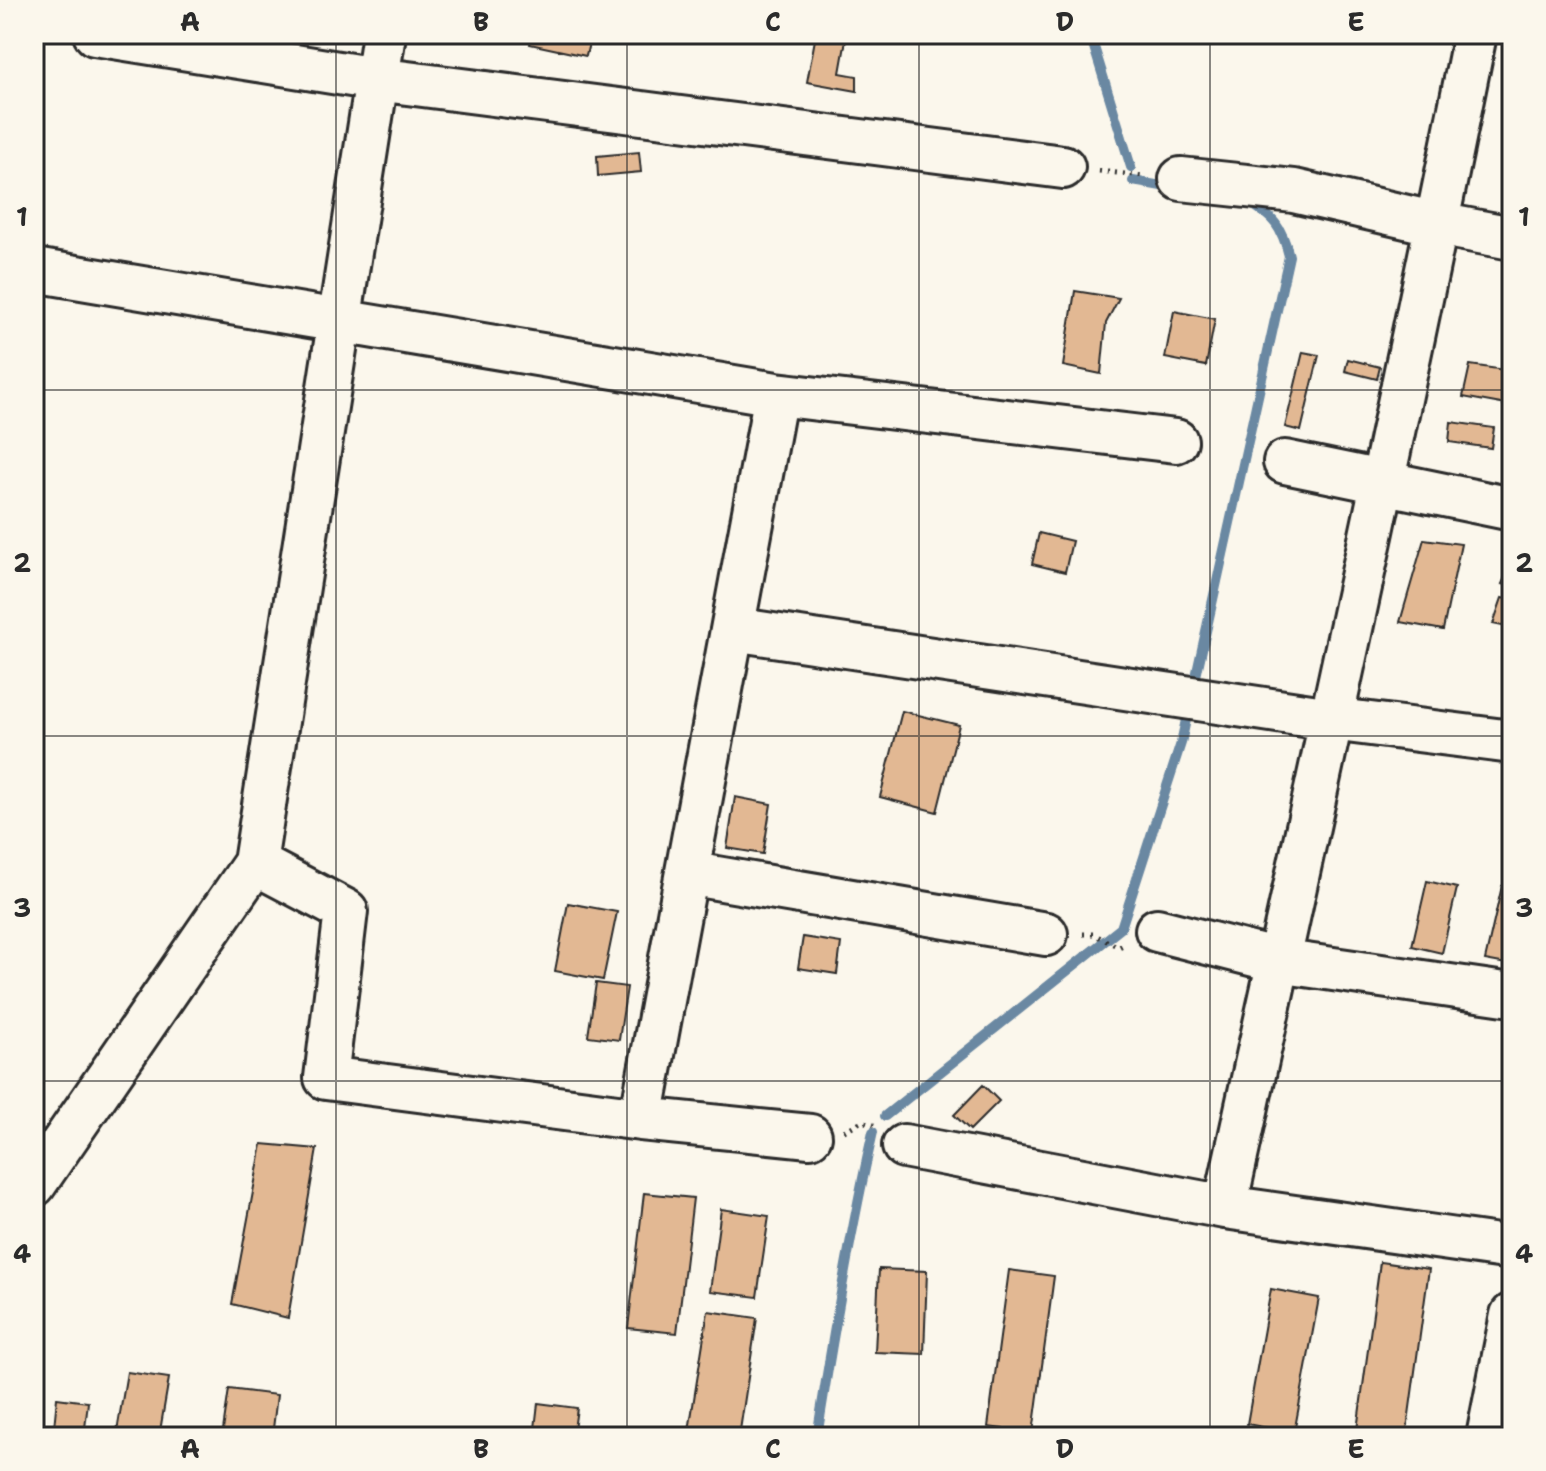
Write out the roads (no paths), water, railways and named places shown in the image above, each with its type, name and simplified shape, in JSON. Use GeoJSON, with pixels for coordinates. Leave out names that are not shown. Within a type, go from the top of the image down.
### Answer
{"type":"FeatureCollection","features":[{"type":"Feature","properties":{"kind":"street"},"geometry":{"type":"LineString","coordinates":[[95,34],[376,79],[1063,167]]}},
{"type":"Feature","properties":{"kind":"street"},"geometry":{"type":"LineString","coordinates":[[34,1185],[255,863],[384,34]]}},
{"type":"Feature","properties":{"kind":"street"},"geometry":{"type":"LineString","coordinates":[[1225,1207],[1383,481],[1475,34]]}},
{"type":"Feature","properties":{"kind":"street"},"geometry":{"type":"LineString","coordinates":[[1181,179],[1294,191],[1512,238]]}},
{"type":"Feature","properties":{"kind":"street"},"geometry":{"type":"LineString","coordinates":[[34,270],[776,394],[1176,441]]}},
{"type":"Feature","properties":{"kind":"street"},"geometry":{"type":"LineString","coordinates":[[641,1119],[776,394]]}},
{"type":"Feature","properties":{"kind":"street"},"geometry":{"type":"LineString","coordinates":[[1285,462],[1512,509]]}},
{"type":"Feature","properties":{"kind":"street"},"geometry":{"type":"LineString","coordinates":[[733,629],[1331,719],[1512,742]]}},
{"type":"Feature","properties":{"kind":"street"},"geometry":{"type":"LineString","coordinates":[[255,863],[346,911],[326,1078],[641,1119],[810,1136]]}},
{"type":"Feature","properties":{"kind":"street"},"geometry":{"type":"LineString","coordinates":[[687,873],[1046,934]]}},
{"type":"Feature","properties":{"kind":"street"},"geometry":{"type":"LineString","coordinates":[[1157,930],[1278,961],[1512,995]]}},
{"type":"Feature","properties":{"kind":"street"},"geometry":{"type":"LineString","coordinates":[[904,1146],[1225,1207],[1512,1248]]}},
{"type":"Feature","properties":{"kind":"street"},"geometry":{"type":"LineString","coordinates":[[1488,1437],[1512,1315]]}},
{"type":"Feature","properties":{"kind":"waterway"},"geometry":{"type":"LineString","coordinates":[[1090,34],[1131,167]]}},
{"type":"Feature","properties":{"kind":"waterway"},"geometry":{"type":"LineString","coordinates":[[1133,181],[1173,188]]}},
{"type":"Feature","properties":{"kind":"waterway"},"geometry":{"type":"LineString","coordinates":[[1193,690],[1289,256],[1276,224],[1248,202]]}},
{"type":"Feature","properties":{"kind":"waterway"},"geometry":{"type":"LineString","coordinates":[[885,1116],[1121,928],[1181,743],[1189,706]]}},
{"type":"Feature","properties":{"kind":"waterway"},"geometry":{"type":"LineString","coordinates":[[817,1437],[842,1284],[873,1132]]}}]}
